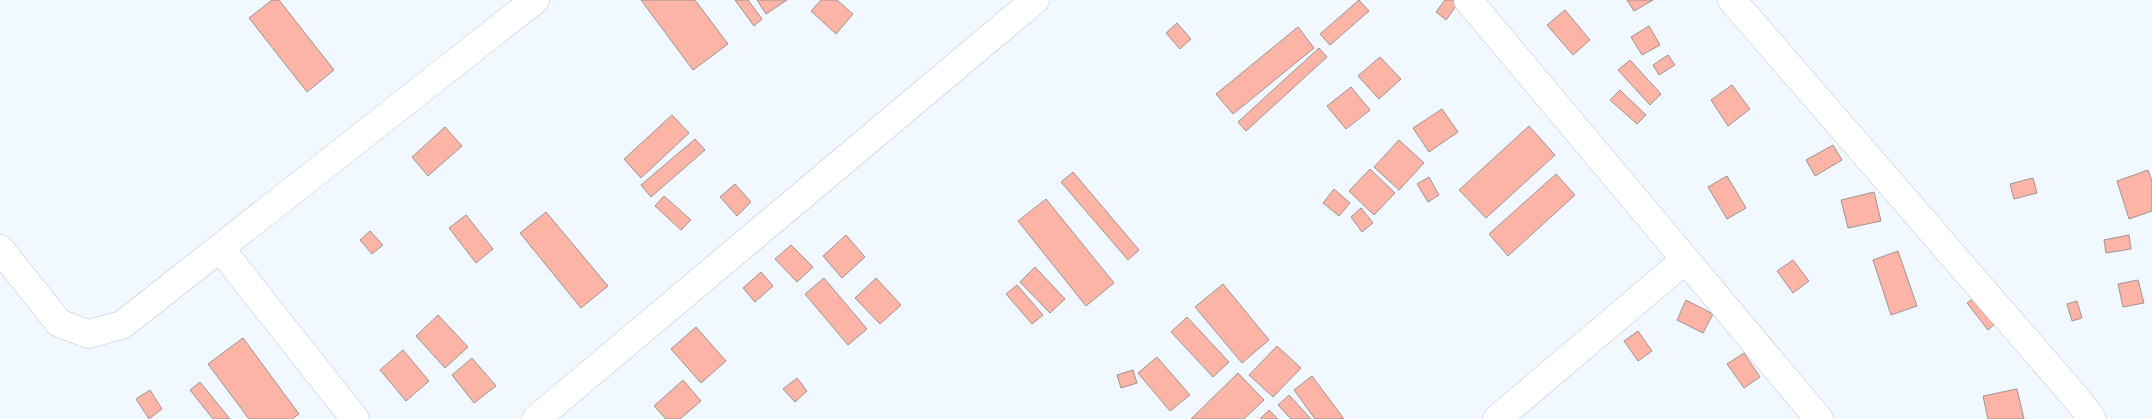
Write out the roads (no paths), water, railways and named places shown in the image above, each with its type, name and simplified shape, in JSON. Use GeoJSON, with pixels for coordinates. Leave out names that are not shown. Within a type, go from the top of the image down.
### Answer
{"type":"FeatureCollection","features":[{"type":"Feature","properties":{"kind":"street"},"geometry":{"type":"LineString","coordinates":[[0,249],[59,323],[88,334],[122,325],[535,0]]}},
{"type":"Feature","properties":{"kind":"street"},"geometry":{"type":"LineString","coordinates":[[536,419],[1035,0]]}},
{"type":"Feature","properties":{"kind":"street"},"geometry":{"type":"LineString","coordinates":[[1468,0],[1819,419]]}},
{"type":"Feature","properties":{"kind":"street"},"geometry":{"type":"LineString","coordinates":[[1732,0],[2077,399],[2092,419]]}},
{"type":"Feature","properties":{"kind":"street"},"geometry":{"type":"LineString","coordinates":[[220,248],[355,419]]}},
{"type":"Feature","properties":{"kind":"street"},"geometry":{"type":"LineString","coordinates":[[1497,419],[1685,260]]}}]}
